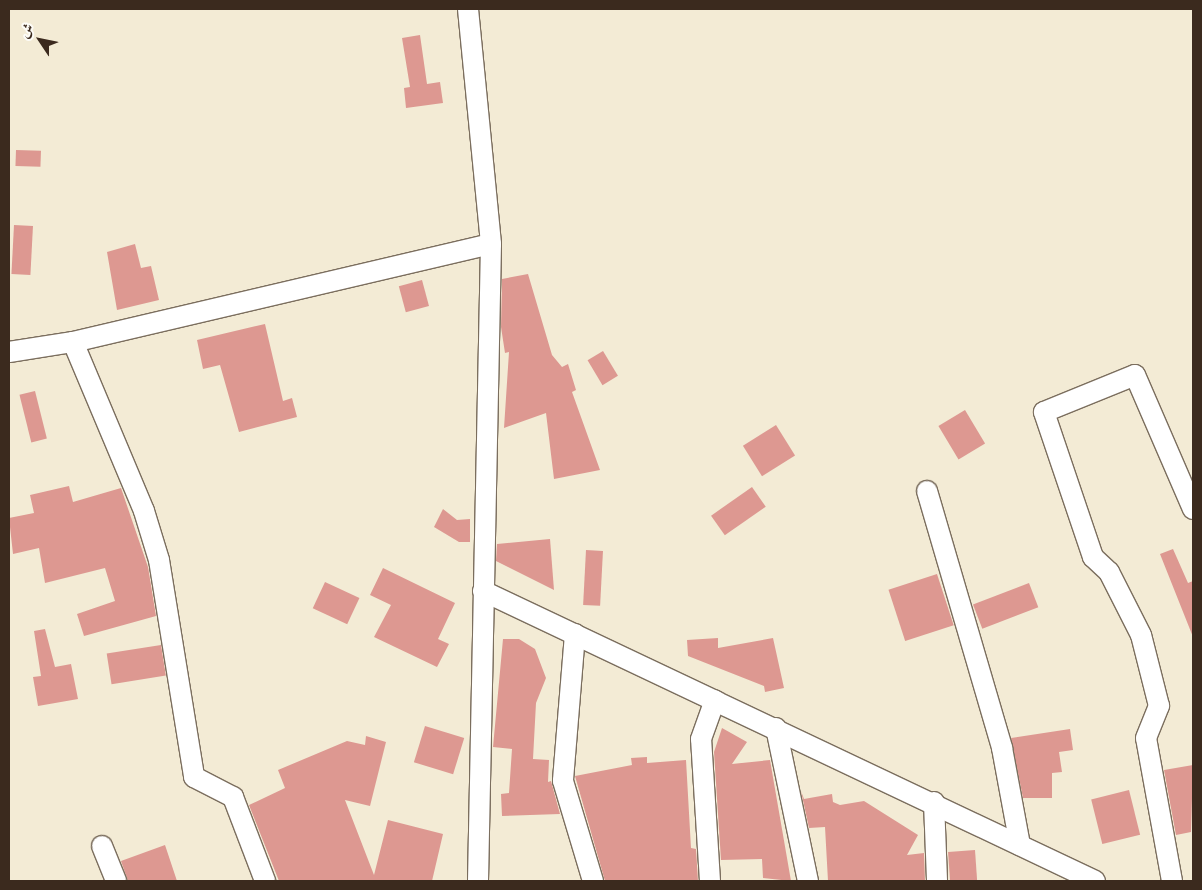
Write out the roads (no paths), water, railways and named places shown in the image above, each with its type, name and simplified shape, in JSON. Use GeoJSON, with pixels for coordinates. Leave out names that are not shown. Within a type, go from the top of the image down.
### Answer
{"type":"FeatureCollection","features":[{"type":"Feature","properties":{"kind":"street"},"geometry":{"type":"LineString","coordinates":[[468,9],[491,244],[478,881]]}},
{"type":"Feature","properties":{"kind":"street"},"geometry":{"type":"LineString","coordinates":[[9,352],[73,342],[491,244]]}},
{"type":"Feature","properties":{"kind":"street"},"geometry":{"type":"LineString","coordinates":[[73,342],[144,512],[159,560],[194,777],[233,797],[265,881]]}},
{"type":"Feature","properties":{"kind":"street"},"geometry":{"type":"LineString","coordinates":[[1172,881],[1146,738],[1159,706],[1141,635],[1109,572],[1093,557],[1044,412],[1135,375],[1193,509]]}},
{"type":"Feature","properties":{"kind":"street"},"geometry":{"type":"LineString","coordinates":[[927,491],[1002,748],[1020,845]]}},
{"type":"Feature","properties":{"kind":"street"},"geometry":{"type":"LineString","coordinates":[[483,591],[934,802],[1095,881]]}},
{"type":"Feature","properties":{"kind":"street"},"geometry":{"type":"LineString","coordinates":[[575,634],[563,781],[593,881]]}},
{"type":"Feature","properties":{"kind":"street"},"geometry":{"type":"LineString","coordinates":[[710,881],[701,739],[715,700]]}},
{"type":"Feature","properties":{"kind":"street"},"geometry":{"type":"LineString","coordinates":[[776,728],[808,881]]}},
{"type":"Feature","properties":{"kind":"street"},"geometry":{"type":"LineString","coordinates":[[934,802],[937,881]]}},
{"type":"Feature","properties":{"kind":"street"},"geometry":{"type":"LineString","coordinates":[[102,846],[116,881]]}}]}
